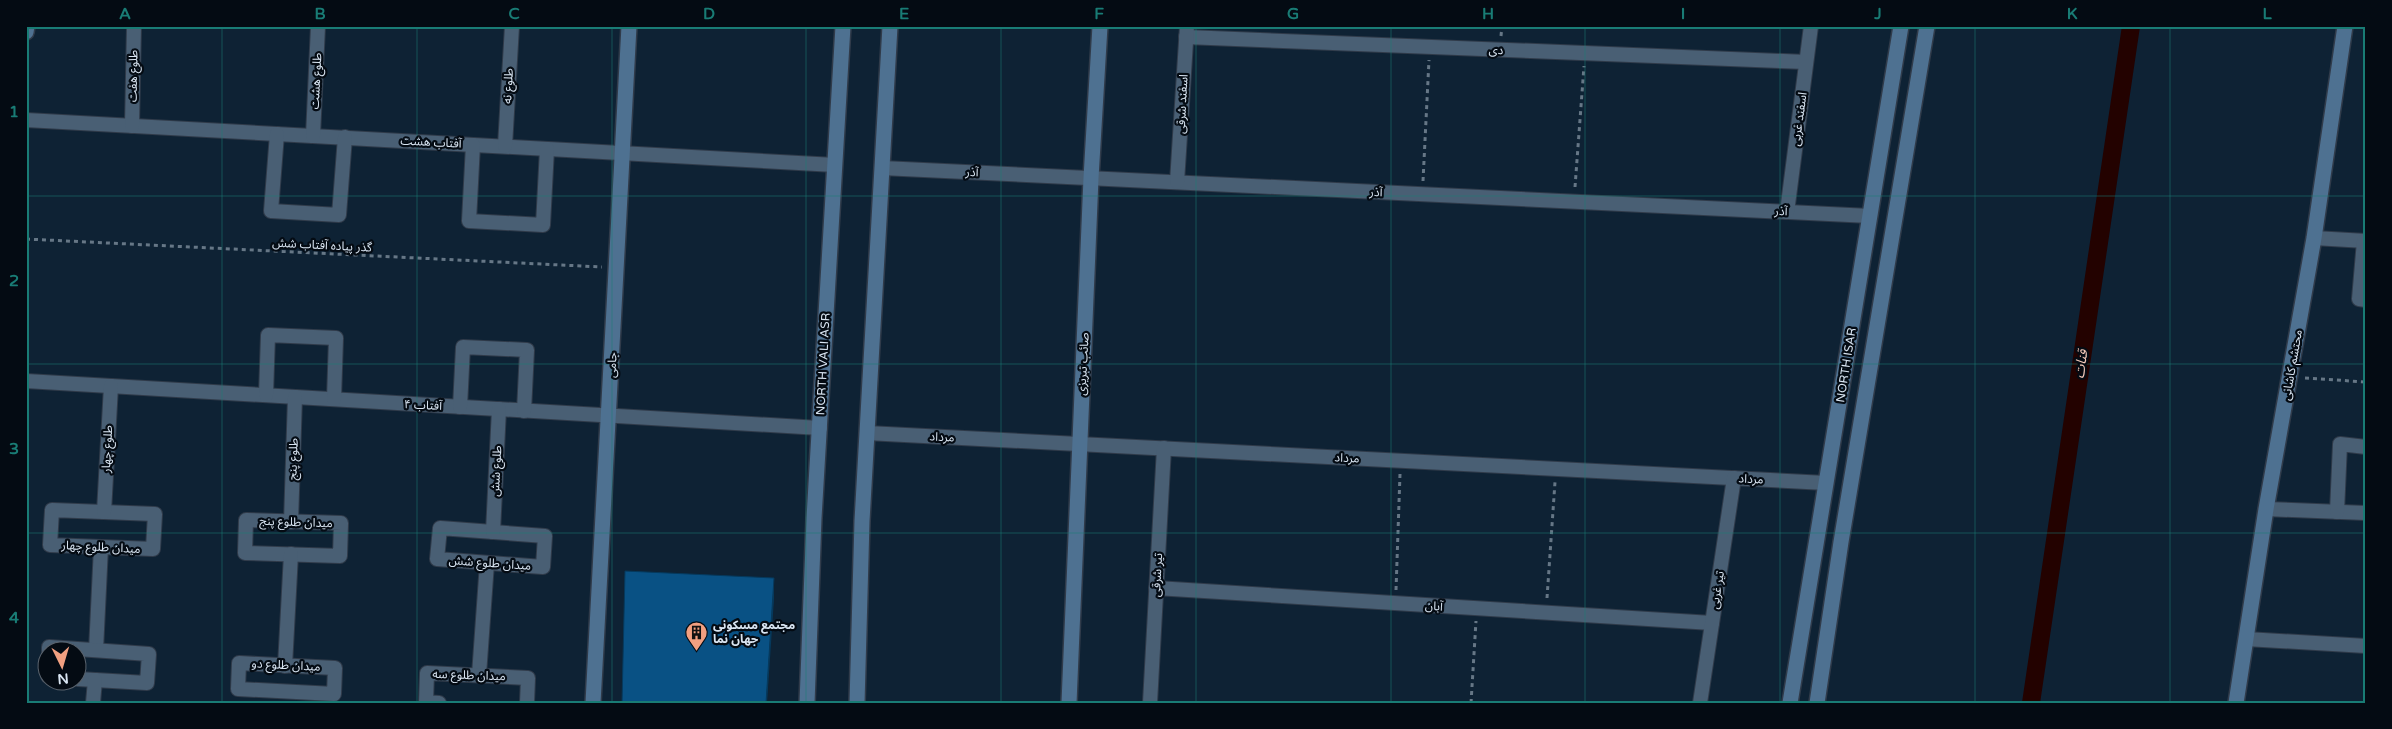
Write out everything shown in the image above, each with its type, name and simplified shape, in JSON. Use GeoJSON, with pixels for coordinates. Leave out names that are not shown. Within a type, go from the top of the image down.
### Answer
{"type":"FeatureCollection","features":[{"type":"Feature","properties":{"kind":"main road"},"geometry":{"type":"LineString","coordinates":[[26,26],[26,32]]}},
{"type":"Feature","properties":{"kind":"main road","name":"جامی"},"geometry":{"type":"LineString","coordinates":[[593,703],[610,415],[629,26]]}},
{"type":"Feature","properties":{"kind":"main road","name":"NORTH VALI ASR"},"geometry":{"type":"LineString","coordinates":[[807,703],[820,428],[843,26]]}},
{"type":"Feature","properties":{"kind":"main road"},"geometry":{"type":"LineString","coordinates":[[857,703],[862,521],[890,26]]}},
{"type":"Feature","properties":{"kind":"main road","name":"صائب تبریزی"},"geometry":{"type":"LineString","coordinates":[[1068,703],[1091,178],[1100,26]]}},
{"type":"Feature","properties":{"kind":"main road","name":"NORTH ISAR"},"geometry":{"type":"LineString","coordinates":[[1790,703],[1901,26]]}},
{"type":"Feature","properties":{"kind":"main road","name":"NORTH ISAR"},"geometry":{"type":"LineString","coordinates":[[1817,703],[1871,359],[1927,26]]}},
{"type":"Feature","properties":{"kind":"main road","name":"محتشم کاشانی"},"geometry":{"type":"LineString","coordinates":[[2236,703],[2266,509],[2314,238],[2345,26]]}},
{"type":"Feature","properties":{"kind":"main road"},"geometry":{"type":"LineString","coordinates":[[1847,355],[1871,359]]}},
{"type":"Feature","properties":{"kind":"street","name":"طلوع هفت"},"geometry":{"type":"LineString","coordinates":[[132,126],[134,26]]}},
{"type":"Feature","properties":{"kind":"street","name":"طلوع هشت"},"geometry":{"type":"LineString","coordinates":[[314,136],[318,26]]}},
{"type":"Feature","properties":{"kind":"street","name":"طلوع نه"},"geometry":{"type":"LineString","coordinates":[[505,146],[512,26]]}},
{"type":"Feature","properties":{"kind":"street","name":"اسفند غربی"},"geometry":{"type":"LineString","coordinates":[[1787,212],[1811,26]]}},
{"type":"Feature","properties":{"kind":"street","name":"دی"},"geometry":{"type":"LineString","coordinates":[[1186,32],[1430,47],[1806,62]]}},
{"type":"Feature","properties":{"kind":"street","name":"اسفند شرقی"},"geometry":{"type":"LineString","coordinates":[[1177,182],[1186,32]]}},
{"type":"Feature","properties":{"kind":"street","name":"آفتاب هشت"},"geometry":{"type":"LineString","coordinates":[[26,120],[835,165]]}},
{"type":"Feature","properties":{"kind":"street"},"geometry":{"type":"LineString","coordinates":[[277,134],[271,210],[340,215],[345,137]]}},
{"type":"Feature","properties":{"kind":"street"},"geometry":{"type":"LineString","coordinates":[[473,145],[469,221],[543,225],[547,149]]}},
{"type":"Feature","properties":{"kind":"street","name":"آذر"},"geometry":{"type":"LineString","coordinates":[[882,168],[1870,216]]}},
{"type":"Feature","properties":{"kind":"street"},"geometry":{"type":"LineString","coordinates":[[2314,238],[2365,241],[2359,300],[2366,300]]}},
{"type":"Feature","properties":{"kind":"street"},"geometry":{"type":"LineString","coordinates":[[266,395],[268,335],[336,338],[334,399]]}},
{"type":"Feature","properties":{"kind":"street"},"geometry":{"type":"LineString","coordinates":[[460,407],[463,347],[527,350],[524,411]]}},
{"type":"Feature","properties":{"kind":"street","name":"آفتاب ۴"},"geometry":{"type":"LineString","coordinates":[[26,381],[820,428]]}},
{"type":"Feature","properties":{"kind":"street","name":"طلوع چهار"},"geometry":{"type":"LineString","coordinates":[[104,512],[111,386]]}},
{"type":"Feature","properties":{"kind":"street","name":"طلوع پنج"},"geometry":{"type":"LineString","coordinates":[[291,522],[295,397]]}},
{"type":"Feature","properties":{"kind":"street","name":"طلوع شش"},"geometry":{"type":"LineString","coordinates":[[493,532],[499,409]]}},
{"type":"Feature","properties":{"kind":"street","name":"مرداد"},"geometry":{"type":"LineString","coordinates":[[867,432],[1826,483]]}},
{"type":"Feature","properties":{"kind":"street"},"geometry":{"type":"LineString","coordinates":[[2337,512],[2340,444],[2366,447]]}},
{"type":"Feature","properties":{"kind":"street","name":"تیر شرقی"},"geometry":{"type":"LineString","coordinates":[[1150,703],[1164,448]]}},
{"type":"Feature","properties":{"kind":"street","name":"تیر غربی"},"geometry":{"type":"LineString","coordinates":[[1700,703],[1734,478]]}},
{"type":"Feature","properties":{"kind":"street"},"geometry":{"type":"LineString","coordinates":[[2266,509],[2366,513]]}},
{"type":"Feature","properties":{"kind":"street","name":"میدان طلوع چهار"},"geometry":{"type":"LineString","coordinates":[[52,510],[104,512],[154,514],[153,549],[50,545],[52,510]]}},
{"type":"Feature","properties":{"kind":"street","name":"میدان طلوع پنج"},"geometry":{"type":"LineString","coordinates":[[246,520],[341,523],[340,556],[291,554],[245,553],[246,520]]}},
{"type":"Feature","properties":{"kind":"street","name":"میدان طلوع شش"},"geometry":{"type":"LineString","coordinates":[[440,528],[493,532],[545,536],[543,567],[437,559],[440,528]]}},
{"type":"Feature","properties":{"kind":"street"},"geometry":{"type":"LineString","coordinates":[[96,650],[101,547]]}},
{"type":"Feature","properties":{"kind":"street"},"geometry":{"type":"LineString","coordinates":[[285,666],[291,554]]}},
{"type":"Feature","properties":{"kind":"street"},"geometry":{"type":"LineString","coordinates":[[479,675],[487,563]]}},
{"type":"Feature","properties":{"kind":"street","name":"آبان"},"geometry":{"type":"LineString","coordinates":[[1156,588],[1712,623]]}},
{"type":"Feature","properties":{"kind":"street"},"geometry":{"type":"LineString","coordinates":[[2246,639],[2366,646]]}},
{"type":"Feature","properties":{"kind":"street"},"geometry":{"type":"LineString","coordinates":[[88,649],[149,654],[147,683],[88,679]]}},
{"type":"Feature","properties":{"kind":"street","name":"میدان طلوع دو"},"geometry":{"type":"LineString","coordinates":[[239,663],[335,668],[334,694],[287,697],[238,689],[239,663]]}},
{"type":"Feature","properties":{"kind":"street","name":"میدان طلوع سه"},"geometry":{"type":"LineString","coordinates":[[439,703],[426,702],[427,673],[528,678],[527,703]]}},
{"type":"Feature","properties":{"kind":"street"},"geometry":{"type":"LineString","coordinates":[[93,703],[95,680]]}},
{"type":"Feature","properties":{"kind":"path"},"geometry":{"type":"LineString","coordinates":[[1422,194],[1430,47]]}},
{"type":"Feature","properties":{"kind":"path"},"geometry":{"type":"LineString","coordinates":[[1574,201],[1586,53]]}},
{"type":"Feature","properties":{"kind":"path","name":"گذر پیاده آفتاب شش"},"geometry":{"type":"LineString","coordinates":[[26,239],[617,268]]}},
{"type":"Feature","properties":{"kind":"path"},"geometry":{"type":"LineString","coordinates":[[2290,377],[2366,382]]}},
{"type":"Feature","properties":{"kind":"path"},"geometry":{"type":"LineString","coordinates":[[1395,603],[1401,461]]}},
{"type":"Feature","properties":{"kind":"path"},"geometry":{"type":"LineString","coordinates":[[1546,613],[1556,469]]}},
{"type":"Feature","properties":{"kind":"path"},"geometry":{"type":"LineString","coordinates":[[1471,703],[1477,608]]}},
{"type":"Feature","properties":{"kind":"building","name":"مجتمع مسکونی جهان نما"},"geometry":{"type":"Polygon","coordinates":[[[625,571],[774,578],[766,703],[622,703],[625,571]]]}},
{"type":"Feature","properties":{"kind":"waterway","name":"قنات"},"geometry":{"type":"LineString","coordinates":[[2031,703],[2131,26]]}},
{"type":"Feature","properties":{"kind":"place","name":"مجتمع مسکونی جهان نما"},"geometry":{"type":"Point","coordinates":[697,651]}}]}
